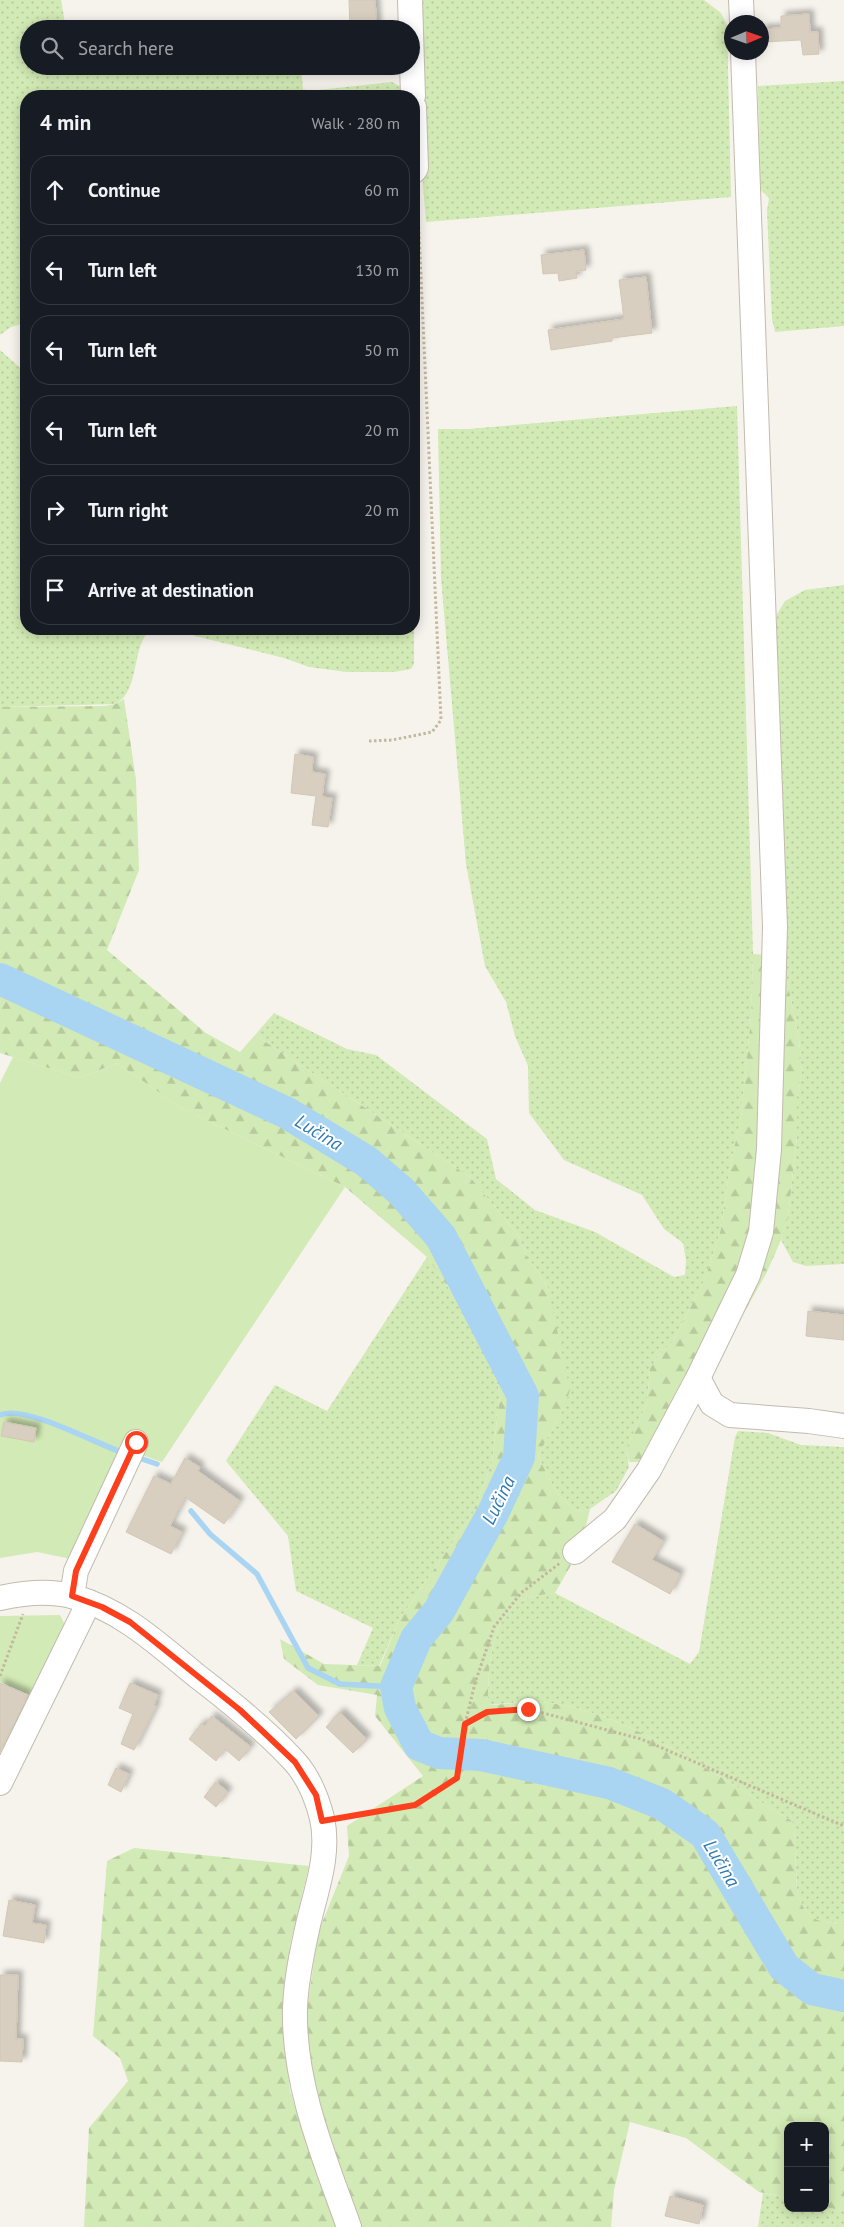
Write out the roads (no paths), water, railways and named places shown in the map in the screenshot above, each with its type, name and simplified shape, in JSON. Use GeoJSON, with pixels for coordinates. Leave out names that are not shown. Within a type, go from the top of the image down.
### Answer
{"type":"FeatureCollection","features":[{"type":"Feature","properties":{"kind":"street"},"geometry":{"type":"LineString","coordinates":[[410,0],[411,20]]}},
{"type":"Feature","properties":{"kind":"street"},"geometry":{"type":"LineString","coordinates":[[741,0],[742,15]]}},
{"type":"Feature","properties":{"kind":"street"},"geometry":{"type":"LineString","coordinates":[[575,1552],[615,1518],[649,1470],[698,1378],[748,1275],[761,1232],[769,1148],[775,926],[743,60]]}},
{"type":"Feature","properties":{"kind":"street"},"geometry":{"type":"LineString","coordinates":[[412,75],[413,90]]}},
{"type":"Feature","properties":{"kind":"street"},"geometry":{"type":"LineString","coordinates":[[698,1378],[712,1404],[730,1415],[810,1421],[844,1426]]}},
{"type":"Feature","properties":{"kind":"street"},"geometry":{"type":"LineString","coordinates":[[0,1783],[80,1599],[76,1571],[131,1453]]}},
{"type":"Feature","properties":{"kind":"street"},"geometry":{"type":"LineString","coordinates":[[0,1598],[27,1594],[55,1593],[80,1599],[130,1622],[240,1710],[295,1762],[316,1795],[322,1821],[325,1850],[300,1965],[295,2009],[301,2080],[318,2140],[349,2227]]}},
{"type":"Feature","properties":{"kind":"waterway","name":"Lučina"},"geometry":{"type":"LineString","coordinates":[[0,979],[287,1113],[366,1161],[401,1191],[441,1237],[523,1396],[519,1457],[493,1513],[439,1611],[416,1639],[396,1687],[400,1708],[419,1745],[439,1753],[481,1755],[609,1783],[662,1804],[705,1834],[784,1967],[812,1989],[844,1996]]}},
{"type":"Feature","properties":{"kind":"waterway"},"geometry":{"type":"LineString","coordinates":[[0,1415],[11,1413],[43,1420],[124,1453]]}},
{"type":"Feature","properties":{"kind":"waterway"},"geometry":{"type":"LineString","coordinates":[[136,1457],[157,1464]]}},
{"type":"Feature","properties":{"kind":"waterway"},"geometry":{"type":"LineString","coordinates":[[191,1511],[210,1534],[257,1574],[308,1668],[340,1684],[396,1687]]}}]}
